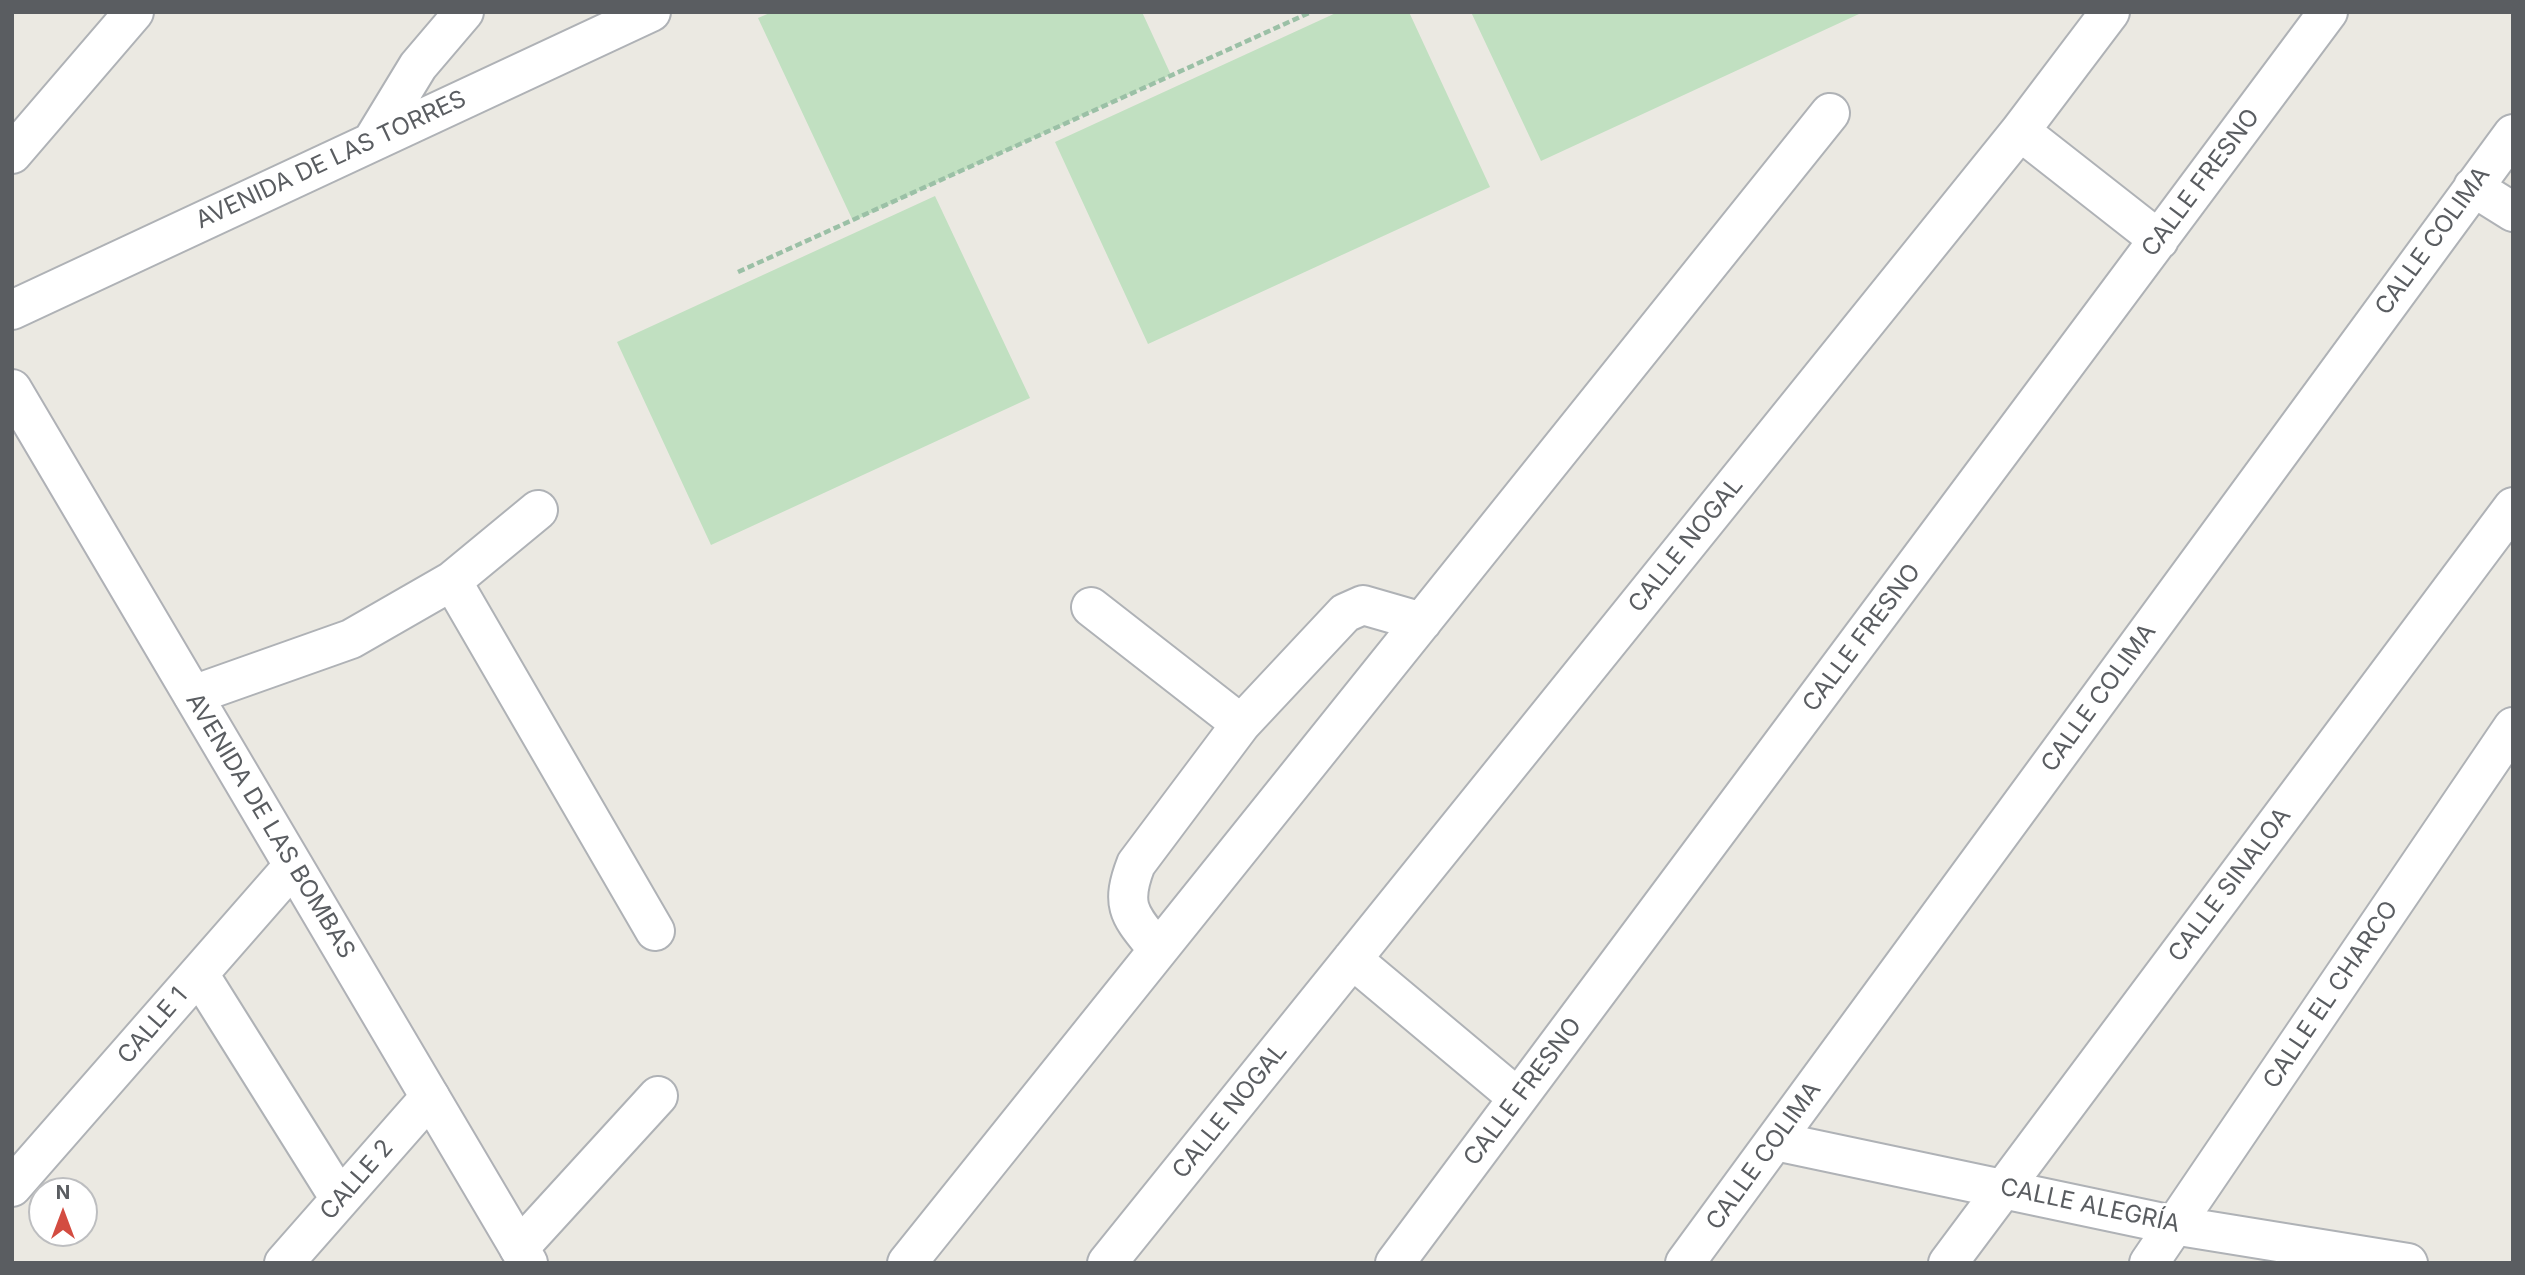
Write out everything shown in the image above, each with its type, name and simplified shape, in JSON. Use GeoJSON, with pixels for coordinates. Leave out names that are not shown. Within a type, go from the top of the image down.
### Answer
{"type":"FeatureCollection","features":[{"type":"Feature","properties":{"kind":"street"},"geometry":{"type":"LineString","coordinates":[[12,154],[134,12]]}},
{"type":"Feature","properties":{"kind":"street"},"geometry":{"type":"LineString","coordinates":[[373,140],[418,65],[464,12]]}},
{"type":"Feature","properties":{"kind":"street","name":"AVENIDA DE LAS TORRES"},"geometry":{"type":"LineString","coordinates":[[12,310],[651,12]]}},
{"type":"Feature","properties":{"kind":"street","name":"CALLE NOGAL"},"geometry":{"type":"LineString","coordinates":[[1108,1263],[2020,131],[2110,12]]}},
{"type":"Feature","properties":{"kind":"street","name":"CALLE FRESNO"},"geometry":{"type":"LineString","coordinates":[[1395,1263],[2328,12]]}},
{"type":"Feature","properties":{"kind":"street"},"geometry":{"type":"LineString","coordinates":[[907,1263],[1830,113]]}},
{"type":"Feature","properties":{"kind":"street"},"geometry":{"type":"LineString","coordinates":[[2020,131],[2159,240]]}},
{"type":"Feature","properties":{"kind":"street","name":"CALLE COLIMA"},"geometry":{"type":"LineString","coordinates":[[1685,1263],[2513,134]]}},
{"type":"Feature","properties":{"kind":"street"},"geometry":{"type":"LineString","coordinates":[[2473,187],[2513,212]]}},
{"type":"Feature","properties":{"kind":"street","name":"AVENIDA DE LAS BOMBAS"},"geometry":{"type":"LineString","coordinates":[[12,389],[523,1255]]}},
{"type":"Feature","properties":{"kind":"street","name":"CALLE SINALOA"},"geometry":{"type":"LineString","coordinates":[[1948,1263],[2513,507]]}},
{"type":"Feature","properties":{"kind":"street"},"geometry":{"type":"LineString","coordinates":[[193,695],[351,639],[452,581],[538,510]]}},
{"type":"Feature","properties":{"kind":"street"},"geometry":{"type":"LineString","coordinates":[[452,581],[654,931]]}},
{"type":"Feature","properties":{"kind":"street"},"geometry":{"type":"LineString","coordinates":[[1158,950],[1128,913],[1127,888],[1136,864],[1241,724],[1345,613],[1363,605],[1422,622]]}},
{"type":"Feature","properties":{"kind":"street"},"geometry":{"type":"LineString","coordinates":[[1091,607],[1241,724]]}},
{"type":"Feature","properties":{"kind":"street","name":"CALLE EL CHARCO"},"geometry":{"type":"LineString","coordinates":[[2149,1263],[2513,727]]}},
{"type":"Feature","properties":{"kind":"street","name":"CALLE 1"},"geometry":{"type":"LineString","coordinates":[[12,1187],[293,866]]}},
{"type":"Feature","properties":{"kind":"street"},"geometry":{"type":"LineString","coordinates":[[1352,959],[1518,1098]]}},
{"type":"Feature","properties":{"kind":"street"},"geometry":{"type":"LineString","coordinates":[[199,974],[340,1199]]}},
{"type":"Feature","properties":{"kind":"street"},"geometry":{"type":"LineString","coordinates":[[523,1255],[659,1096]]}},
{"type":"Feature","properties":{"kind":"street","name":"CALLE 2"},"geometry":{"type":"LineString","coordinates":[[284,1263],[430,1097]]}},
{"type":"Feature","properties":{"kind":"street","name":"CALLE ALEGRÍA"},"geometry":{"type":"LineString","coordinates":[[1775,1141],[2004,1187],[2174,1226],[2407,1263]]}},
{"type":"Feature","properties":{"kind":"path"},"geometry":{"type":"LineString","coordinates":[[738,272],[1311,12]]}},
{"type":"Feature","properties":{"kind":"green space"},"geometry":{"type":"Polygon","coordinates":[[[772,12],[1142,12],[1171,75],[853,221],[758,18],[772,12]]]}},
{"type":"Feature","properties":{"kind":"green space"},"geometry":{"type":"Polygon","coordinates":[[[1338,12],[1409,12],[1490,187],[1148,344],[1055,142],[1338,12]]]}},
{"type":"Feature","properties":{"kind":"green space"},"geometry":{"type":"Polygon","coordinates":[[[1471,12],[1858,12],[1859,14],[1541,161],[1471,12]]]}},
{"type":"Feature","properties":{"kind":"green space"},"geometry":{"type":"Polygon","coordinates":[[[935,196],[1030,398],[711,545],[617,342],[935,196]]]}}]}
